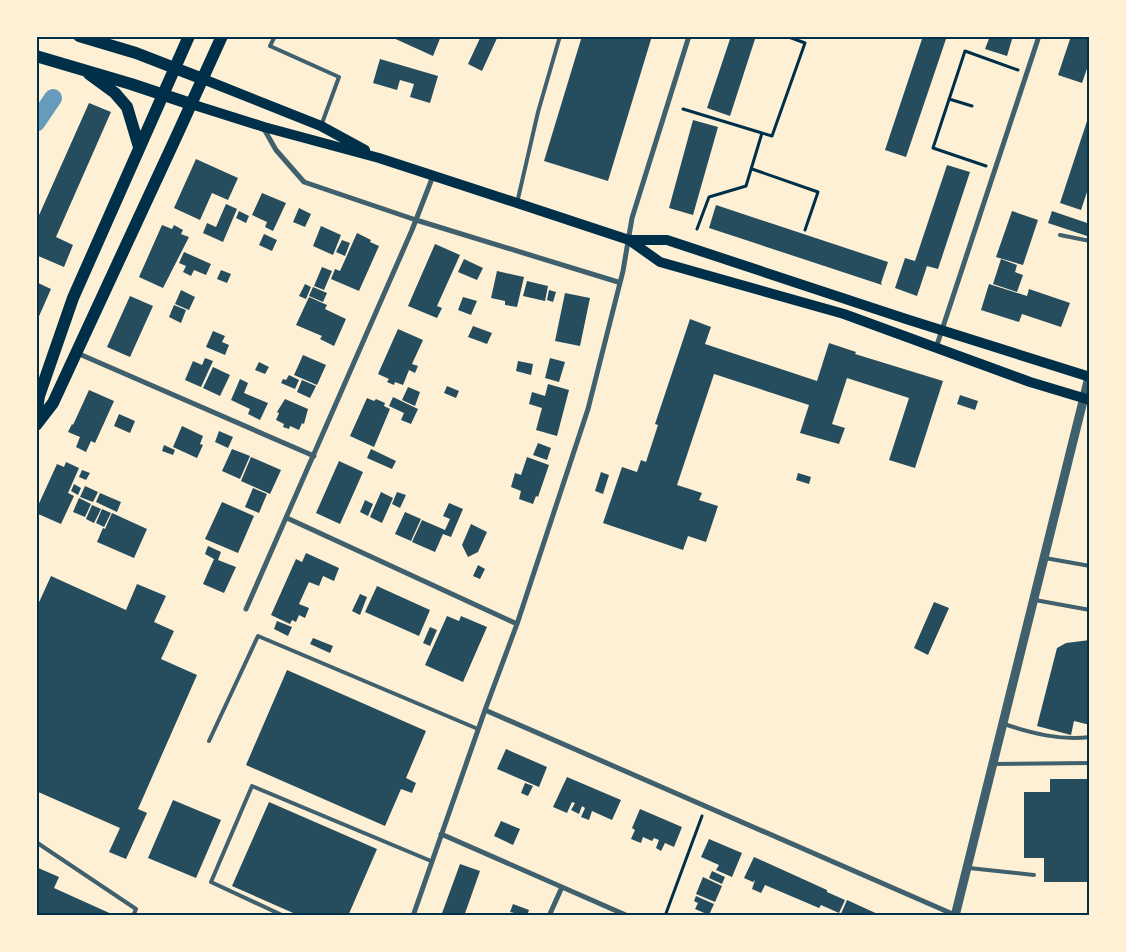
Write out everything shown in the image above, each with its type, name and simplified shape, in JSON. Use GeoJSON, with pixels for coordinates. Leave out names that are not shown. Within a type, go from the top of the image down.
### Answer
{"type":"FeatureCollection","features":[{"type":"Feature","properties":{"kind":"main road"},"geometry":{"type":"LineString","coordinates":[[79,36],[136,53],[321,126],[379,158]]}},
{"type":"Feature","properties":{"kind":"main road"},"geometry":{"type":"LineString","coordinates":[[36,416],[39,396],[73,298],[189,36]]}},
{"type":"Feature","properties":{"kind":"main road"},"geometry":{"type":"LineString","coordinates":[[36,425],[53,403],[222,36]]}},
{"type":"Feature","properties":{"kind":"main road"},"geometry":{"type":"LineString","coordinates":[[36,56],[83,69],[264,127],[379,158],[517,203],[629,240],[660,262],[844,314],[1030,382],[1086,399]]}},
{"type":"Feature","properties":{"kind":"main road"},"geometry":{"type":"LineString","coordinates":[[83,69],[115,93],[127,107],[139,147]]}},
{"type":"Feature","properties":{"kind":"main road"},"geometry":{"type":"LineString","coordinates":[[629,240],[667,240],[943,330],[1089,375]]}},
{"type":"Feature","properties":{"kind":"street"},"geometry":{"type":"LineString","coordinates":[[413,916],[516,624],[588,409],[629,240],[632,218],[689,36]]}},
{"type":"Feature","properties":{"kind":"street"},"geometry":{"type":"LineString","coordinates":[[936,348],[1039,36]]}},
{"type":"Feature","properties":{"kind":"street"},"geometry":{"type":"LineString","coordinates":[[264,127],[276,150],[304,182],[451,232],[618,282]]}},
{"type":"Feature","properties":{"kind":"street"},"geometry":{"type":"LineString","coordinates":[[246,609],[434,176]]}},
{"type":"Feature","properties":{"kind":"street"},"geometry":{"type":"LineString","coordinates":[[76,353],[314,456]]}},
{"type":"Feature","properties":{"kind":"street"},"geometry":{"type":"LineString","coordinates":[[485,710],[955,915],[1032,599],[1086,399],[1089,375]]}},
{"type":"Feature","properties":{"kind":"street"},"geometry":{"type":"LineString","coordinates":[[286,518],[516,624]]}},
{"type":"Feature","properties":{"kind":"street"},"geometry":{"type":"LineString","coordinates":[[441,834],[628,916]]}},
{"type":"Feature","properties":{"kind":"street"},"geometry":{"type":"LineString","coordinates":[[549,916],[562,886]]}},
{"type":"Feature","properties":{"kind":"lane"},"geometry":{"type":"LineString","coordinates":[[275,36],[270,46],[339,77],[321,126]]}},
{"type":"Feature","properties":{"kind":"lane"},"geometry":{"type":"LineString","coordinates":[[517,203],[538,112],[560,36]]}},
{"type":"Feature","properties":{"kind":"lane"},"geometry":{"type":"LineString","coordinates":[[1060,235],[1090,241]]}},
{"type":"Feature","properties":{"kind":"lane"},"geometry":{"type":"LineString","coordinates":[[1043,557],[1090,566]]}},
{"type":"Feature","properties":{"kind":"lane"},"geometry":{"type":"LineString","coordinates":[[1032,599],[1090,610]]}},
{"type":"Feature","properties":{"kind":"lane"},"geometry":{"type":"LineString","coordinates":[[209,740],[258,636],[478,729]]}},
{"type":"Feature","properties":{"kind":"lane"},"geometry":{"type":"LineString","coordinates":[[1002,724],[1033,734],[1079,738],[1090,737]]}},
{"type":"Feature","properties":{"kind":"lane"},"geometry":{"type":"LineString","coordinates":[[992,764],[1090,764]]}},
{"type":"Feature","properties":{"kind":"lane"},"geometry":{"type":"LineString","coordinates":[[284,916],[210,882],[252,786],[431,861]]}},
{"type":"Feature","properties":{"kind":"lane"},"geometry":{"type":"LineString","coordinates":[[36,842],[136,909],[133,916]]}},
{"type":"Feature","properties":{"kind":"lane"},"geometry":{"type":"LineString","coordinates":[[966,867],[1034,875]]}},
{"type":"Feature","properties":{"kind":"path"},"geometry":{"type":"LineString","coordinates":[[683,109],[772,136],[805,43],[786,36]]}},
{"type":"Feature","properties":{"kind":"path"},"geometry":{"type":"LineString","coordinates":[[989,166],[933,148],[964,52],[1020,71]]}},
{"type":"Feature","properties":{"kind":"path"},"geometry":{"type":"LineString","coordinates":[[949,99],[972,106]]}},
{"type":"Feature","properties":{"kind":"path"},"geometry":{"type":"LineString","coordinates":[[697,229],[710,197],[746,186],[762,132]]}},
{"type":"Feature","properties":{"kind":"path"},"geometry":{"type":"LineString","coordinates":[[752,168],[818,192],[805,230]]}},
{"type":"Feature","properties":{"kind":"path"},"geometry":{"type":"LineString","coordinates":[[665,916],[703,815]]}},
{"type":"Feature","properties":{"kind":"building"},"geometry":{"type":"Polygon","coordinates":[[[389,36],[441,36],[433,56],[389,36]]]}},
{"type":"Feature","properties":{"kind":"building"},"geometry":{"type":"Polygon","coordinates":[[[481,36],[498,36],[482,71],[468,64],[481,36]]]}},
{"type":"Feature","properties":{"kind":"building"},"geometry":{"type":"Polygon","coordinates":[[[582,36],[652,36],[608,181],[544,161],[582,36]]]}},
{"type":"Feature","properties":{"kind":"building"},"geometry":{"type":"Polygon","coordinates":[[[731,36],[756,36],[730,116],[707,108],[731,36]]]}},
{"type":"Feature","properties":{"kind":"building"},"geometry":{"type":"Polygon","coordinates":[[[923,36],[947,36],[906,157],[885,150],[923,36]]]}},
{"type":"Feature","properties":{"kind":"building"},"geometry":{"type":"Polygon","coordinates":[[[990,36],[1013,36],[1007,56],[985,49],[990,36]]]}},
{"type":"Feature","properties":{"kind":"building"},"geometry":{"type":"Polygon","coordinates":[[[1071,36],[1090,36],[1090,60],[1082,83],[1058,75],[1071,36]]]}},
{"type":"Feature","properties":{"kind":"building"},"geometry":{"type":"Polygon","coordinates":[[[380,59],[438,76],[430,103],[410,97],[414,84],[400,80],[397,90],[373,83],[380,59]]]}},
{"type":"Feature","properties":{"kind":"building"},"geometry":{"type":"Polygon","coordinates":[[[89,103],[111,112],[56,237],[73,245],[64,267],[36,255],[36,222],[89,103]]]}},
{"type":"Feature","properties":{"kind":"building"},"geometry":{"type":"Polygon","coordinates":[[[1089,115],[1090,183],[1081,210],[1060,203],[1089,115]]]}},
{"type":"Feature","properties":{"kind":"building"},"geometry":{"type":"Polygon","coordinates":[[[693,120],[718,127],[693,215],[669,208],[693,120]]]}},
{"type":"Feature","properties":{"kind":"building"},"geometry":{"type":"Polygon","coordinates":[[[196,159],[238,178],[228,200],[212,193],[200,220],[174,208],[196,159]]]}},
{"type":"Feature","properties":{"kind":"building"},"geometry":{"type":"Polygon","coordinates":[[[947,165],[970,172],[938,269],[927,266],[917,296],[895,288],[905,258],[915,261],[947,165]]]}},
{"type":"Feature","properties":{"kind":"building"},"geometry":{"type":"Polygon","coordinates":[[[262,193],[286,203],[273,231],[265,227],[267,222],[252,215],[262,193]]]}},
{"type":"Feature","properties":{"kind":"building"},"geometry":{"type":"Polygon","coordinates":[[[226,204],[237,209],[223,242],[203,233],[207,223],[216,227],[226,204]]]}},
{"type":"Feature","properties":{"kind":"building"},"geometry":{"type":"Polygon","coordinates":[[[716,205],[888,262],[882,285],[709,228],[716,205]]]}},
{"type":"Feature","properties":{"kind":"building"},"geometry":{"type":"Polygon","coordinates":[[[299,208],[311,214],[305,227],[293,222],[299,208]]]}},
{"type":"Feature","properties":{"kind":"building"},"geometry":{"type":"Polygon","coordinates":[[[239,211],[249,216],[246,223],[236,218],[239,211]]]}},
{"type":"Feature","properties":{"kind":"building"},"geometry":{"type":"Polygon","coordinates":[[[1012,211],[1038,220],[1023,265],[996,257],[1012,211]]]}},
{"type":"Feature","properties":{"kind":"building"},"geometry":{"type":"Polygon","coordinates":[[[1052,211],[1090,224],[1087,236],[1048,223],[1052,211]]]}},
{"type":"Feature","properties":{"kind":"building"},"geometry":{"type":"Polygon","coordinates":[[[162,225],[172,229],[174,225],[183,230],[181,234],[189,237],[163,288],[139,277],[162,225]]]}},
{"type":"Feature","properties":{"kind":"building"},"geometry":{"type":"Polygon","coordinates":[[[321,226],[341,235],[333,255],[313,246],[321,226]]]}},
{"type":"Feature","properties":{"kind":"building"},"geometry":{"type":"Polygon","coordinates":[[[357,233],[379,246],[359,291],[331,279],[335,269],[340,271],[357,233]]]}},
{"type":"Feature","properties":{"kind":"building"},"geometry":{"type":"Polygon","coordinates":[[[264,234],[277,240],[272,251],[259,245],[264,234]]]}},
{"type":"Feature","properties":{"kind":"building"},"geometry":{"type":"Polygon","coordinates":[[[342,240],[350,243],[345,256],[336,252],[342,240]]]}},
{"type":"Feature","properties":{"kind":"building"},"geometry":{"type":"Polygon","coordinates":[[[435,244],[460,255],[437,306],[442,308],[437,318],[408,306],[435,244]]]}},
{"type":"Feature","properties":{"kind":"building"},"geometry":{"type":"Polygon","coordinates":[[[184,252],[211,264],[206,275],[194,270],[191,276],[183,272],[186,266],[179,263],[184,252]]]}},
{"type":"Feature","properties":{"kind":"building"},"geometry":{"type":"Polygon","coordinates":[[[464,259],[483,268],[477,280],[458,272],[464,259]]]}},
{"type":"Feature","properties":{"kind":"building"},"geometry":{"type":"Polygon","coordinates":[[[1001,259],[1017,265],[1015,272],[1023,275],[1017,292],[993,284],[1001,259]]]}},
{"type":"Feature","properties":{"kind":"building"},"geometry":{"type":"Polygon","coordinates":[[[322,267],[332,271],[324,290],[314,286],[322,267]]]}},
{"type":"Feature","properties":{"kind":"building"},"geometry":{"type":"Polygon","coordinates":[[[221,270],[231,274],[227,283],[217,279],[221,270]]]}},
{"type":"Feature","properties":{"kind":"building"},"geometry":{"type":"Polygon","coordinates":[[[497,271],[524,277],[517,307],[505,305],[505,301],[491,298],[497,271]]]}},
{"type":"Feature","properties":{"kind":"building"},"geometry":{"type":"Polygon","coordinates":[[[527,281],[548,286],[545,301],[523,296],[527,281]]]}},
{"type":"Feature","properties":{"kind":"building"},"geometry":{"type":"Polygon","coordinates":[[[36,282],[51,289],[36,323],[36,282]]]}},
{"type":"Feature","properties":{"kind":"building"},"geometry":{"type":"Polygon","coordinates":[[[305,284],[311,287],[306,299],[299,296],[305,284]]]}},
{"type":"Feature","properties":{"kind":"building"},"geometry":{"type":"Polygon","coordinates":[[[989,284],[1027,296],[1029,289],[1070,303],[1061,327],[1022,314],[1019,322],[981,310],[989,284]]]}},
{"type":"Feature","properties":{"kind":"building"},"geometry":{"type":"Polygon","coordinates":[[[313,287],[327,293],[323,302],[309,296],[313,287]]]}},
{"type":"Feature","properties":{"kind":"building"},"geometry":{"type":"Polygon","coordinates":[[[181,290],[195,297],[189,310],[175,304],[181,290]]]}},
{"type":"Feature","properties":{"kind":"building"},"geometry":{"type":"Polygon","coordinates":[[[549,290],[556,292],[553,302],[547,300],[549,290]]]}},
{"type":"Feature","properties":{"kind":"building"},"geometry":{"type":"Polygon","coordinates":[[[565,293],[590,298],[580,346],[555,341],[565,293]]]}},
{"type":"Feature","properties":{"kind":"building"},"geometry":{"type":"Polygon","coordinates":[[[130,296],[153,306],[130,357],[107,347],[130,296]]]}},
{"type":"Feature","properties":{"kind":"building"},"geometry":{"type":"Polygon","coordinates":[[[309,297],[327,305],[325,309],[346,319],[334,346],[320,339],[322,336],[296,325],[309,297]]]}},
{"type":"Feature","properties":{"kind":"building"},"geometry":{"type":"Polygon","coordinates":[[[463,297],[477,301],[471,315],[458,310],[463,297]]]}},
{"type":"Feature","properties":{"kind":"building"},"geometry":{"type":"Polygon","coordinates":[[[174,305],[186,310],[181,323],[169,317],[174,305]]]}},
{"type":"Feature","properties":{"kind":"building"},"geometry":{"type":"Polygon","coordinates":[[[690,319],[711,327],[705,344],[817,381],[829,343],[856,352],[855,354],[943,381],[915,468],[889,460],[909,398],[847,378],[832,424],[845,428],[839,444],[800,433],[809,405],[714,374],[677,485],[702,493],[699,500],[718,506],[706,542],[688,536],[683,550],[603,523],[622,467],[637,472],[641,460],[646,462],[658,425],[655,424],[690,319]]]}},
{"type":"Feature","properties":{"kind":"building"},"geometry":{"type":"Polygon","coordinates":[[[473,326],[492,333],[487,344],[468,337],[473,326]]]}},
{"type":"Feature","properties":{"kind":"building"},"geometry":{"type":"Polygon","coordinates":[[[398,329],[423,340],[412,364],[418,366],[415,373],[409,370],[403,385],[395,382],[394,385],[387,382],[389,379],[378,374],[398,329]]]}},
{"type":"Feature","properties":{"kind":"building"},"geometry":{"type":"Polygon","coordinates":[[[213,331],[225,336],[222,342],[229,345],[225,355],[206,347],[213,331]]]}},
{"type":"Feature","properties":{"kind":"building"},"geometry":{"type":"Polygon","coordinates":[[[303,355],[326,365],[317,385],[294,375],[303,355]]]}},
{"type":"Feature","properties":{"kind":"building"},"geometry":{"type":"Polygon","coordinates":[[[205,358],[213,361],[201,387],[185,380],[193,361],[202,365],[205,358]]]}},
{"type":"Feature","properties":{"kind":"building"},"geometry":{"type":"Polygon","coordinates":[[[550,358],[565,362],[559,382],[545,378],[550,358]]]}},
{"type":"Feature","properties":{"kind":"building"},"geometry":{"type":"Polygon","coordinates":[[[518,361],[533,364],[531,375],[516,371],[518,361]]]}},
{"type":"Feature","properties":{"kind":"building"},"geometry":{"type":"Polygon","coordinates":[[[259,362],[269,367],[265,374],[255,370],[259,362]]]}},
{"type":"Feature","properties":{"kind":"building"},"geometry":{"type":"Polygon","coordinates":[[[213,367],[230,375],[220,396],[203,388],[213,367]]]}},
{"type":"Feature","properties":{"kind":"building"},"geometry":{"type":"Polygon","coordinates":[[[289,375],[299,380],[295,389],[281,383],[289,375]]]}},
{"type":"Feature","properties":{"kind":"building"},"geometry":{"type":"Polygon","coordinates":[[[240,379],[248,383],[244,393],[268,403],[260,420],[248,414],[250,409],[231,400],[240,379]]]}},
{"type":"Feature","properties":{"kind":"building"},"geometry":{"type":"Polygon","coordinates":[[[302,380],[316,386],[310,398],[297,392],[302,380]]]}},
{"type":"Feature","properties":{"kind":"building"},"geometry":{"type":"Polygon","coordinates":[[[548,384],[569,390],[557,436],[536,430],[542,408],[529,404],[532,392],[545,396],[548,384]]]}},
{"type":"Feature","properties":{"kind":"building"},"geometry":{"type":"Polygon","coordinates":[[[447,386],[459,391],[456,398],[444,393],[447,386]]]}},
{"type":"Feature","properties":{"kind":"building"},"geometry":{"type":"Polygon","coordinates":[[[408,387],[420,392],[415,406],[402,400],[408,387]]]}},
{"type":"Feature","properties":{"kind":"building"},"geometry":{"type":"Polygon","coordinates":[[[89,390],[114,401],[95,443],[91,441],[86,452],[76,447],[80,437],[68,432],[89,390]]]}},
{"type":"Feature","properties":{"kind":"building"},"geometry":{"type":"Polygon","coordinates":[[[960,395],[978,401],[975,410],[957,404],[960,395]]]}},
{"type":"Feature","properties":{"kind":"building"},"geometry":{"type":"Polygon","coordinates":[[[393,397],[418,409],[411,424],[401,420],[404,413],[389,406],[393,397]]]}},
{"type":"Feature","properties":{"kind":"building"},"geometry":{"type":"Polygon","coordinates":[[[367,398],[385,403],[384,406],[390,409],[374,447],[350,436],[367,398]]]}},
{"type":"Feature","properties":{"kind":"building"},"geometry":{"type":"Polygon","coordinates":[[[285,399],[308,409],[304,424],[302,423],[299,430],[290,426],[289,429],[283,427],[284,424],[276,420],[279,413],[277,412],[285,399]]]}},
{"type":"Feature","properties":{"kind":"building"},"geometry":{"type":"Polygon","coordinates":[[[119,414],[135,421],[130,433],[114,426],[119,414]]]}},
{"type":"Feature","properties":{"kind":"building"},"geometry":{"type":"Polygon","coordinates":[[[182,426],[203,436],[200,444],[203,445],[197,458],[173,447],[182,426]]]}},
{"type":"Feature","properties":{"kind":"building"},"geometry":{"type":"Polygon","coordinates":[[[219,431],[233,437],[228,448],[215,442],[219,431]]]}},
{"type":"Feature","properties":{"kind":"building"},"geometry":{"type":"Polygon","coordinates":[[[538,443],[551,448],[547,460],[533,455],[538,443]]]}},
{"type":"Feature","properties":{"kind":"building"},"geometry":{"type":"Polygon","coordinates":[[[164,445],[175,450],[173,455],[162,451],[164,445]]]}},
{"type":"Feature","properties":{"kind":"building"},"geometry":{"type":"Polygon","coordinates":[[[232,449],[250,456],[240,479],[222,471],[232,449]]]}},
{"type":"Feature","properties":{"kind":"building"},"geometry":{"type":"Polygon","coordinates":[[[371,449],[396,461],[392,469],[367,458],[371,449]]]}},
{"type":"Feature","properties":{"kind":"building"},"geometry":{"type":"Polygon","coordinates":[[[251,457],[281,470],[270,494],[241,481],[251,457]]]}},
{"type":"Feature","properties":{"kind":"building"},"geometry":{"type":"Polygon","coordinates":[[[527,457],[549,465],[538,497],[536,496],[533,504],[519,499],[521,491],[511,487],[515,473],[521,475],[527,457]]]}},
{"type":"Feature","properties":{"kind":"building"},"geometry":{"type":"Polygon","coordinates":[[[339,461],[363,472],[340,524],[316,513],[339,461]]]}},
{"type":"Feature","properties":{"kind":"building"},"geometry":{"type":"Polygon","coordinates":[[[66,462],[79,468],[68,493],[74,496],[61,524],[36,513],[36,510],[57,464],[64,467],[66,462]]]}},
{"type":"Feature","properties":{"kind":"building"},"geometry":{"type":"Polygon","coordinates":[[[82,470],[90,473],[86,480],[79,477],[82,470]]]}},
{"type":"Feature","properties":{"kind":"building"},"geometry":{"type":"Polygon","coordinates":[[[601,472],[609,475],[603,494],[595,491],[601,472]]]}},
{"type":"Feature","properties":{"kind":"building"},"geometry":{"type":"Polygon","coordinates":[[[798,473],[811,477],[809,484],[796,480],[798,473]]]}},
{"type":"Feature","properties":{"kind":"building"},"geometry":{"type":"Polygon","coordinates":[[[74,484],[81,488],[78,495],[71,491],[74,484]]]}},
{"type":"Feature","properties":{"kind":"building"},"geometry":{"type":"Polygon","coordinates":[[[85,486],[98,492],[93,502],[80,497],[85,486]]]}},
{"type":"Feature","properties":{"kind":"building"},"geometry":{"type":"Polygon","coordinates":[[[253,488],[267,494],[259,513],[245,507],[253,488]]]}},
{"type":"Feature","properties":{"kind":"building"},"geometry":{"type":"Polygon","coordinates":[[[381,492],[393,498],[382,523],[370,517],[381,492]]]}},
{"type":"Feature","properties":{"kind":"building"},"geometry":{"type":"Polygon","coordinates":[[[397,492],[406,495],[400,508],[392,504],[397,492]]]}},
{"type":"Feature","properties":{"kind":"building"},"geometry":{"type":"Polygon","coordinates":[[[100,493],[121,502],[117,512],[96,502],[100,493]]]}},
{"type":"Feature","properties":{"kind":"building"},"geometry":{"type":"Polygon","coordinates":[[[79,498],[91,504],[85,517],[73,512],[79,498]]]}},
{"type":"Feature","properties":{"kind":"building"},"geometry":{"type":"Polygon","coordinates":[[[365,500],[373,504],[368,516],[360,512],[365,500]]]}},
{"type":"Feature","properties":{"kind":"building"},"geometry":{"type":"Polygon","coordinates":[[[222,502],[254,516],[238,553],[205,539],[222,502]]]}},
{"type":"Feature","properties":{"kind":"building"},"geometry":{"type":"Polygon","coordinates":[[[449,503],[463,509],[451,537],[443,534],[435,552],[412,542],[422,520],[445,530],[450,519],[443,516],[449,503]]]}},
{"type":"Feature","properties":{"kind":"building"},"geometry":{"type":"Polygon","coordinates":[[[92,505],[101,509],[94,523],[86,519],[92,505]]]}},
{"type":"Feature","properties":{"kind":"building"},"geometry":{"type":"Polygon","coordinates":[[[102,509],[111,513],[104,527],[96,523],[102,509]]]}},
{"type":"Feature","properties":{"kind":"building"},"geometry":{"type":"Polygon","coordinates":[[[405,512],[421,519],[411,541],[395,534],[405,512]]]}},
{"type":"Feature","properties":{"kind":"building"},"geometry":{"type":"Polygon","coordinates":[[[112,513],[147,529],[134,558],[97,542],[112,513]]]}},
{"type":"Feature","properties":{"kind":"building"},"geometry":{"type":"Polygon","coordinates":[[[471,524],[487,532],[478,552],[468,557],[462,545],[471,524]]]}},
{"type":"Feature","properties":{"kind":"building"},"geometry":{"type":"Polygon","coordinates":[[[208,546],[221,552],[218,560],[236,567],[224,593],[203,584],[214,559],[205,554],[208,546]]]}},
{"type":"Feature","properties":{"kind":"building"},"geometry":{"type":"Polygon","coordinates":[[[306,553],[339,568],[334,581],[323,576],[319,586],[309,582],[299,604],[309,608],[305,618],[299,615],[296,622],[292,620],[290,624],[271,615],[296,559],[302,562],[306,553]]]}},
{"type":"Feature","properties":{"kind":"building"},"geometry":{"type":"Polygon","coordinates":[[[478,565],[485,569],[480,579],[473,576],[478,565]]]}},
{"type":"Feature","properties":{"kind":"building"},"geometry":{"type":"Polygon","coordinates":[[[51,576],[126,610],[137,584],[166,596],[154,622],[174,631],[161,659],[197,675],[138,809],[147,813],[126,859],[109,852],[120,828],[36,791],[36,609],[51,576]]]}},
{"type":"Feature","properties":{"kind":"building"},"geometry":{"type":"Polygon","coordinates":[[[377,586],[430,610],[419,636],[365,612],[377,586]]]}},
{"type":"Feature","properties":{"kind":"building"},"geometry":{"type":"Polygon","coordinates":[[[360,594],[367,597],[360,615],[352,611],[360,594]]]}},
{"type":"Feature","properties":{"kind":"building"},"geometry":{"type":"Polygon","coordinates":[[[934,602],[949,608],[928,655],[914,648],[934,602]]]}},
{"type":"Feature","properties":{"kind":"building"},"geometry":{"type":"Polygon","coordinates":[[[447,616],[459,621],[461,616],[487,627],[463,682],[425,665],[447,616]]]}},
{"type":"Feature","properties":{"kind":"building"},"geometry":{"type":"Polygon","coordinates":[[[277,621],[292,627],[288,636],[274,629],[277,621]]]}},
{"type":"Feature","properties":{"kind":"building"},"geometry":{"type":"Polygon","coordinates":[[[430,627],[437,630],[430,646],[423,643],[430,627]]]}},
{"type":"Feature","properties":{"kind":"building"},"geometry":{"type":"Polygon","coordinates":[[[313,638],[333,646],[330,653],[310,644],[313,638]]]}},
{"type":"Feature","properties":{"kind":"building"},"geometry":{"type":"Polygon","coordinates":[[[1090,640],[1090,725],[1074,721],[1071,735],[1037,726],[1057,648],[1066,643],[1090,640]]]}},
{"type":"Feature","properties":{"kind":"building"},"geometry":{"type":"Polygon","coordinates":[[[287,670],[426,731],[406,778],[416,783],[412,793],[401,789],[385,826],[246,765],[287,670]]]}},
{"type":"Feature","properties":{"kind":"building"},"geometry":{"type":"Polygon","coordinates":[[[506,749],[547,767],[539,787],[497,769],[506,749]]]}},
{"type":"Feature","properties":{"kind":"building"},"geometry":{"type":"Polygon","coordinates":[[[567,777],[621,800],[612,820],[592,811],[589,820],[581,817],[585,808],[582,806],[579,814],[571,810],[575,803],[572,802],[567,813],[553,807],[567,777]]]}},
{"type":"Feature","properties":{"kind":"building"},"geometry":{"type":"Polygon","coordinates":[[[1050,779],[1090,779],[1090,882],[1044,882],[1044,858],[1024,858],[1024,792],[1050,792],[1050,779]]]}},
{"type":"Feature","properties":{"kind":"building"},"geometry":{"type":"Polygon","coordinates":[[[525,783],[533,786],[528,796],[521,793],[525,783]]]}},
{"type":"Feature","properties":{"kind":"building"},"geometry":{"type":"Polygon","coordinates":[[[173,800],[221,820],[196,878],[148,858],[173,800]]]}},
{"type":"Feature","properties":{"kind":"building"},"geometry":{"type":"Polygon","coordinates":[[[269,802],[377,849],[348,916],[300,916],[232,886],[269,802]]]}},
{"type":"Feature","properties":{"kind":"building"},"geometry":{"type":"Polygon","coordinates":[[[640,809],[682,827],[674,847],[665,843],[661,851],[656,848],[659,840],[654,838],[652,841],[643,837],[641,843],[631,839],[635,830],[632,828],[640,809]]]}},
{"type":"Feature","properties":{"kind":"building"},"geometry":{"type":"Polygon","coordinates":[[[501,821],[520,829],[513,845],[494,836],[501,821]]]}},
{"type":"Feature","properties":{"kind":"building"},"geometry":{"type":"Polygon","coordinates":[[[709,839],[742,853],[732,877],[716,870],[719,865],[701,857],[709,839]]]}},
{"type":"Feature","properties":{"kind":"building"},"geometry":{"type":"Polygon","coordinates":[[[754,857],[845,900],[839,913],[821,905],[819,908],[765,885],[761,893],[752,889],[755,880],[753,882],[744,878],[754,857]]]}},
{"type":"Feature","properties":{"kind":"building"},"geometry":{"type":"Polygon","coordinates":[[[460,864],[480,871],[464,916],[441,916],[460,864]]]}},
{"type":"Feature","properties":{"kind":"building"},"geometry":{"type":"Polygon","coordinates":[[[36,867],[59,877],[54,888],[116,916],[36,916],[36,867]]]}},
{"type":"Feature","properties":{"kind":"building"},"geometry":{"type":"Polygon","coordinates":[[[712,871],[725,877],[722,884],[709,878],[712,871]]]}},
{"type":"Feature","properties":{"kind":"building"},"geometry":{"type":"Polygon","coordinates":[[[703,877],[722,886],[715,902],[696,894],[703,877]]]}},
{"type":"Feature","properties":{"kind":"building"},"geometry":{"type":"Polygon","coordinates":[[[696,896],[714,904],[709,915],[695,909],[698,903],[694,901],[696,896]]]}},
{"type":"Feature","properties":{"kind":"building"},"geometry":{"type":"Polygon","coordinates":[[[847,900],[882,916],[840,916],[847,900]]]}},
{"type":"Feature","properties":{"kind":"building"},"geometry":{"type":"Polygon","coordinates":[[[513,904],[529,910],[527,916],[510,912],[513,904]]]}},
{"type":"Feature","properties":{"kind":"waterway"},"geometry":{"type":"LineString","coordinates":[[36,123],[53,98]]}}]}
